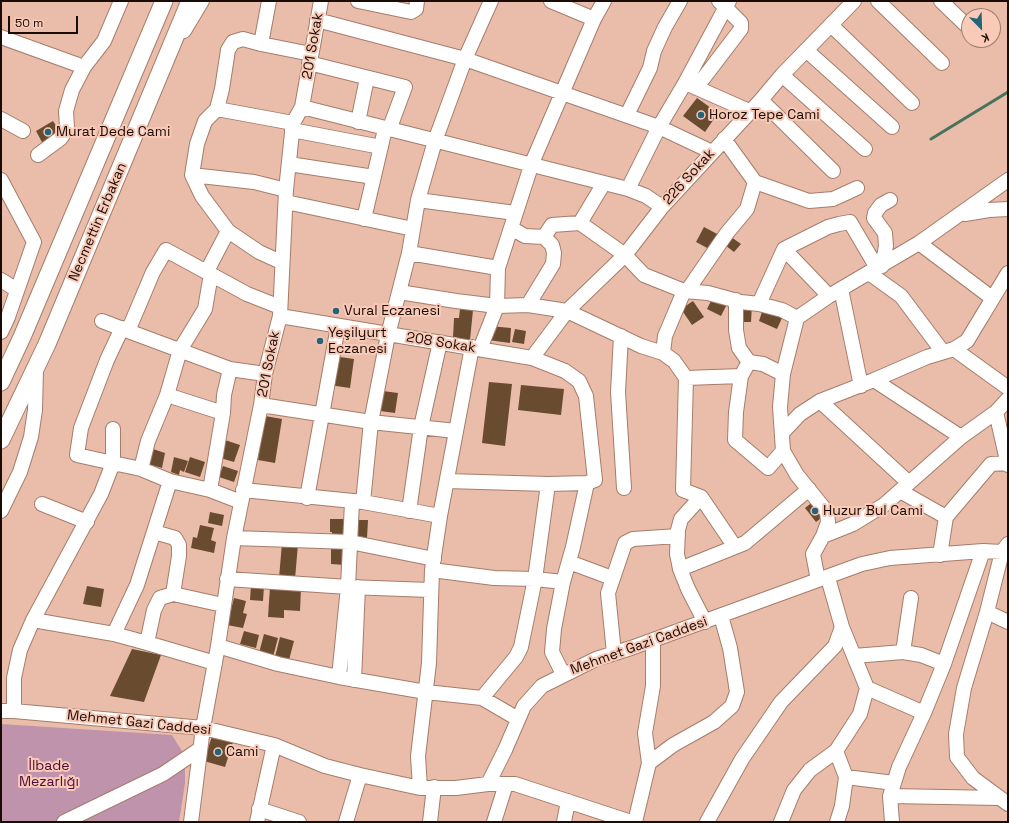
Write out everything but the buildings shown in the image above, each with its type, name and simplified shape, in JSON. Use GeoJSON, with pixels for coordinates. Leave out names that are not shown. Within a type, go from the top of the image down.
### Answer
{"type":"FeatureCollection","features":[{"type":"Feature","properties":{"kind":"main road","name":"Necmettin Erbakan"},"geometry":{"type":"LineString","coordinates":[[1,382],[22,337],[164,1]]}},
{"type":"Feature","properties":{"kind":"main road","name":"Necmettin Erbakan"},"geometry":{"type":"LineString","coordinates":[[1,440],[36,368],[190,1]]}},
{"type":"Feature","properties":{"kind":"street"},"geometry":{"type":"LineString","coordinates":[[160,73],[202,1]]}},
{"type":"Feature","properties":{"kind":"street"},"geometry":{"type":"LineString","coordinates":[[261,44],[269,1]]}},
{"type":"Feature","properties":{"kind":"street","name":"201 Sokak"},"geometry":{"type":"LineString","coordinates":[[190,822],[203,728],[218,646],[234,538],[261,405],[265,374],[280,311],[281,262],[293,127],[302,107],[321,1]]}},
{"type":"Feature","properties":{"kind":"street"},"geometry":{"type":"LineString","coordinates":[[358,1],[411,12],[416,9],[417,1]]}},
{"type":"Feature","properties":{"kind":"street"},"geometry":{"type":"LineString","coordinates":[[354,680],[353,587],[350,542],[388,335],[409,253],[418,200],[435,141],[465,59],[491,1]]}},
{"type":"Feature","properties":{"kind":"street"},"geometry":{"type":"LineString","coordinates":[[551,1],[594,20]]}},
{"type":"Feature","properties":{"kind":"street"},"geometry":{"type":"LineString","coordinates":[[420,788],[418,756],[429,663],[430,590],[440,516],[456,431],[476,348],[497,306],[498,268],[532,163],[561,92],[604,1]]}},
{"type":"Feature","properties":{"kind":"street"},"geometry":{"type":"LineString","coordinates":[[627,115],[650,68],[654,51],[680,1]]}},
{"type":"Feature","properties":{"kind":"street"},"geometry":{"type":"LineString","coordinates":[[878,1],[942,63]]}},
{"type":"Feature","properties":{"kind":"street"},"geometry":{"type":"LineString","coordinates":[[941,1],[961,20]]}},
{"type":"Feature","properties":{"kind":"street"},"geometry":{"type":"LineString","coordinates":[[38,155],[61,138],[67,128],[66,111],[72,90],[84,67],[104,41],[118,2]]}},
{"type":"Feature","properties":{"kind":"street"},"geometry":{"type":"LineString","coordinates":[[628,189],[659,127],[691,85],[741,29],[741,23],[724,3],[691,85]]}},
{"type":"Feature","properties":{"kind":"street","name":"226 Sokak"},"geometry":{"type":"LineString","coordinates":[[532,358],[567,311],[625,255],[662,207],[761,100],[782,75],[831,25],[847,3]]}},
{"type":"Feature","properties":{"kind":"street"},"geometry":{"type":"LineString","coordinates":[[317,20],[465,59],[659,127],[712,152]]}},
{"type":"Feature","properties":{"kind":"street"},"geometry":{"type":"LineString","coordinates":[[831,25],[912,103]]}},
{"type":"Feature","properties":{"kind":"street"},"geometry":{"type":"LineString","coordinates":[[1,37],[84,67]]}},
{"type":"Feature","properties":{"kind":"street"},"geometry":{"type":"LineString","coordinates":[[281,262],[259,252],[228,231],[202,196],[192,175],[197,144],[205,121],[217,109],[222,89],[228,50],[233,42],[243,39],[367,78],[405,88],[381,147],[364,219]]}},
{"type":"Feature","properties":{"kind":"street"},"geometry":{"type":"LineString","coordinates":[[806,50],[892,127]]}},
{"type":"Feature","properties":{"kind":"street"},"geometry":{"type":"LineString","coordinates":[[782,75],[865,149]]}},
{"type":"Feature","properties":{"kind":"street"},"geometry":{"type":"LineString","coordinates":[[358,122],[367,78]]}},
{"type":"Feature","properties":{"kind":"street"},"geometry":{"type":"LineString","coordinates":[[691,85],[750,111]]}},
{"type":"Feature","properties":{"kind":"street"},"geometry":{"type":"LineString","coordinates":[[761,100],[833,170]]}},
{"type":"Feature","properties":{"kind":"street"},"geometry":{"type":"LineString","coordinates":[[302,107],[387,130],[532,163],[628,189],[646,196],[662,207]]}},
{"type":"Feature","properties":{"kind":"street"},"geometry":{"type":"LineString","coordinates":[[217,109],[381,147]]}},
{"type":"Feature","properties":{"kind":"street"},"geometry":{"type":"LineString","coordinates":[[1,119],[23,131]]}},
{"type":"Feature","properties":{"kind":"street"},"geometry":{"type":"LineString","coordinates":[[724,139],[755,182],[809,201],[833,199],[857,188]]}},
{"type":"Feature","properties":{"kind":"street"},"geometry":{"type":"LineString","coordinates":[[289,164],[374,178]]}},
{"type":"Feature","properties":{"kind":"street"},"geometry":{"type":"LineString","coordinates":[[192,175],[254,182],[286,196],[364,219],[413,229]]}},
{"type":"Feature","properties":{"kind":"street"},"geometry":{"type":"LineString","coordinates":[[1,180],[34,242],[8,317],[1,332]]}},
{"type":"Feature","properties":{"kind":"street"},"geometry":{"type":"LineString","coordinates":[[781,822],[794,790],[810,770],[836,751],[860,714],[867,688],[813,554],[823,536],[828,522],[827,512],[797,475],[782,451],[780,407],[783,374],[797,318],[835,293],[920,244],[1008,180]]}},
{"type":"Feature","properties":{"kind":"street"},"geometry":{"type":"LineString","coordinates":[[663,353],[665,336],[686,291],[727,233],[747,209],[755,182]]}},
{"type":"Feature","properties":{"kind":"street"},"geometry":{"type":"LineString","coordinates":[[580,223],[604,183]]}},
{"type":"Feature","properties":{"kind":"street"},"geometry":{"type":"LineString","coordinates":[[418,200],[515,213]]}},
{"type":"Feature","properties":{"kind":"street"},"geometry":{"type":"LineString","coordinates":[[876,269],[886,246],[885,234],[874,218],[875,213],[881,205],[890,200]]}},
{"type":"Feature","properties":{"kind":"street"},"geometry":{"type":"LineString","coordinates":[[957,216],[989,210],[1008,209]]}},
{"type":"Feature","properties":{"kind":"street"},"geometry":{"type":"LineString","coordinates":[[759,304],[784,249],[828,227],[850,222],[876,269],[949,351],[1008,388]]}},
{"type":"Feature","properties":{"kind":"street"},"geometry":{"type":"LineString","coordinates":[[544,237],[552,225],[580,223],[625,255],[644,275],[686,291],[708,293],[759,304],[782,310],[797,318]]}},
{"type":"Feature","properties":{"kind":"street"},"geometry":{"type":"LineString","coordinates":[[511,228],[525,236],[544,237],[552,245],[554,253],[553,264],[528,305]]}},
{"type":"Feature","properties":{"kind":"street"},"geometry":{"type":"LineString","coordinates":[[141,469],[148,441],[167,395],[180,350],[205,309],[209,272],[228,231]]}},
{"type":"Feature","properties":{"kind":"street"},"geometry":{"type":"LineString","coordinates":[[920,244],[992,298]]}},
{"type":"Feature","properties":{"kind":"street"},"geometry":{"type":"LineString","coordinates":[[784,249],[835,293],[868,383],[961,437]]}},
{"type":"Feature","properties":{"kind":"street","name":"208 Sokak"},"geometry":{"type":"LineString","coordinates":[[125,329],[153,272],[166,250],[280,311],[338,326],[532,358],[565,371],[579,381],[586,396],[595,480],[587,483]]}},
{"type":"Feature","properties":{"kind":"street"},"geometry":{"type":"LineString","coordinates":[[409,253],[498,268]]}},
{"type":"Feature","properties":{"kind":"street"},"geometry":{"type":"LineString","coordinates":[[782,433],[800,414],[820,402],[927,357],[949,351],[967,341],[978,326],[992,298],[1008,273]]}},
{"type":"Feature","properties":{"kind":"street"},"geometry":{"type":"LineString","coordinates":[[1,280],[17,290]]}},
{"type":"Feature","properties":{"kind":"street"},"geometry":{"type":"LineString","coordinates":[[399,292],[497,306],[528,305],[567,311],[641,346],[663,353],[674,361],[686,378],[683,490],[701,497],[735,547]]}},
{"type":"Feature","properties":{"kind":"street"},"geometry":{"type":"LineString","coordinates":[[736,300],[736,330],[739,348],[749,362],[763,364],[783,374]]}},
{"type":"Feature","properties":{"kind":"street"},"geometry":{"type":"LineString","coordinates":[[102,321],[230,368],[265,374]]}},
{"type":"Feature","properties":{"kind":"street"},"geometry":{"type":"LineString","coordinates":[[307,498],[338,326]]}},
{"type":"Feature","properties":{"kind":"street"},"geometry":{"type":"LineString","coordinates":[[125,329],[107,360],[81,428],[77,455],[141,469],[170,481],[242,496],[307,498],[357,502],[440,516]]}},
{"type":"Feature","properties":{"kind":"street"},"geometry":{"type":"LineString","coordinates":[[621,336],[618,392],[624,488]]}},
{"type":"Feature","properties":{"kind":"street"},"geometry":{"type":"LineString","coordinates":[[409,510],[421,427],[440,342]]}},
{"type":"Feature","properties":{"kind":"street"},"geometry":{"type":"LineString","coordinates":[[749,362],[741,376],[736,412],[735,440],[768,468],[782,451]]}},
{"type":"Feature","properties":{"kind":"street"},"geometry":{"type":"LineString","coordinates":[[1,511],[20,472],[31,437],[35,410],[36,368]]}},
{"type":"Feature","properties":{"kind":"street"},"geometry":{"type":"LineString","coordinates":[[210,490],[223,413],[224,395],[230,368]]}},
{"type":"Feature","properties":{"kind":"street"},"geometry":{"type":"LineString","coordinates":[[686,378],[741,376]]}},
{"type":"Feature","properties":{"kind":"street"},"geometry":{"type":"LineString","coordinates":[[167,395],[223,413]]}},
{"type":"Feature","properties":{"kind":"street"},"geometry":{"type":"LineString","coordinates":[[823,536],[853,524],[884,505],[961,437],[996,412],[1008,399]]}},
{"type":"Feature","properties":{"kind":"street"},"geometry":{"type":"LineString","coordinates":[[820,402],[904,487],[946,517]]}},
{"type":"Feature","properties":{"kind":"street"},"geometry":{"type":"LineString","coordinates":[[261,405],[322,416],[456,431]]}},
{"type":"Feature","properties":{"kind":"street"},"geometry":{"type":"LineString","coordinates":[[940,555],[946,517],[991,464],[1008,464],[996,412]]}},
{"type":"Feature","properties":{"kind":"street"},"geometry":{"type":"LineString","coordinates":[[8,711],[20,650],[33,620],[101,494],[113,463],[113,429]]}},
{"type":"Feature","properties":{"kind":"street"},"geometry":{"type":"LineString","coordinates":[[114,634],[137,585],[170,481]]}},
{"type":"Feature","properties":{"kind":"street"},"geometry":{"type":"LineString","coordinates":[[447,481],[548,484],[587,483],[563,582],[552,652],[563,674]]}},
{"type":"Feature","properties":{"kind":"street"},"geometry":{"type":"LineString","coordinates":[[482,698],[516,657],[522,647],[535,578],[548,484]]}},
{"type":"Feature","properties":{"kind":"street"},"geometry":{"type":"LineString","coordinates":[[680,569],[745,543],[809,489]]}},
{"type":"Feature","properties":{"kind":"street"},"geometry":{"type":"LineString","coordinates":[[701,497],[681,519],[677,554],[680,569],[694,603],[705,622]]}},
{"type":"Feature","properties":{"kind":"street"},"geometry":{"type":"LineString","coordinates":[[42,504],[87,522]]}},
{"type":"Feature","properties":{"kind":"street"},"geometry":{"type":"LineString","coordinates":[[154,532],[175,538],[179,544],[179,556],[173,594]]}},
{"type":"Feature","properties":{"kind":"street"},"geometry":{"type":"LineString","coordinates":[[614,654],[608,593],[625,543],[633,539],[678,536]]}},
{"type":"Feature","properties":{"kind":"street"},"geometry":{"type":"LineString","coordinates":[[234,538],[350,542],[433,564],[494,578],[535,578],[563,582]]}},
{"type":"Feature","properties":{"kind":"street"},"geometry":{"type":"LineString","coordinates":[[1004,801],[973,778],[957,757],[956,734],[964,688],[1005,548]]}},
{"type":"Feature","properties":{"kind":"street","name":"Mehmet Gazi Caddesi"},"geometry":{"type":"LineString","coordinates":[[8,711],[203,728],[274,745],[325,766],[420,788],[456,788],[488,784],[524,706],[542,686],[596,658],[614,654],[705,622],[862,564],[890,558],[940,555],[1005,548]]}},
{"type":"Feature","properties":{"kind":"street"},"geometry":{"type":"LineString","coordinates":[[892,822],[892,789],[899,767],[924,713],[944,664],[983,551]]}},
{"type":"Feature","properties":{"kind":"street"},"geometry":{"type":"LineString","coordinates":[[569,562],[612,578]]}},
{"type":"Feature","properties":{"kind":"street"},"geometry":{"type":"LineString","coordinates":[[227,579],[430,590]]}},
{"type":"Feature","properties":{"kind":"street"},"geometry":{"type":"LineString","coordinates":[[339,677],[353,587]]}},
{"type":"Feature","properties":{"kind":"street"},"geometry":{"type":"LineString","coordinates":[[147,643],[154,610],[160,598],[173,594],[223,605]]}},
{"type":"Feature","properties":{"kind":"street"},"geometry":{"type":"LineString","coordinates":[[903,652],[911,598]]}},
{"type":"Feature","properties":{"kind":"street"},"geometry":{"type":"LineString","coordinates":[[987,612],[1008,622]]}},
{"type":"Feature","properties":{"kind":"street"},"geometry":{"type":"LineString","coordinates":[[649,763],[673,745],[714,722],[732,706],[737,692],[730,648],[721,616]]}},
{"type":"Feature","properties":{"kind":"street"},"geometry":{"type":"LineString","coordinates":[[33,620],[114,634],[215,663]]}},
{"type":"Feature","properties":{"kind":"street"},"geometry":{"type":"LineString","coordinates":[[707,822],[742,759],[781,702],[836,646],[842,627]]}},
{"type":"Feature","properties":{"kind":"street"},"geometry":{"type":"LineString","coordinates":[[488,784],[515,784],[628,821],[649,763],[645,733],[653,686],[653,640]]}},
{"type":"Feature","properties":{"kind":"street"},"geometry":{"type":"LineString","coordinates":[[218,646],[278,664],[354,680],[426,692],[482,698],[518,719]]}},
{"type":"Feature","properties":{"kind":"street"},"geometry":{"type":"LineString","coordinates":[[854,656],[903,652],[921,655],[944,664]]}},
{"type":"Feature","properties":{"kind":"street"},"geometry":{"type":"LineString","coordinates":[[867,688],[924,713]]}},
{"type":"Feature","properties":{"kind":"street"},"geometry":{"type":"LineString","coordinates":[[274,745],[258,816],[299,822]]}},
{"type":"Feature","properties":{"kind":"street"},"geometry":{"type":"LineString","coordinates":[[64,822],[163,774],[200,749]]}},
{"type":"Feature","properties":{"kind":"street"},"geometry":{"type":"LineString","coordinates":[[836,751],[846,777],[842,806],[837,822]]}},
{"type":"Feature","properties":{"kind":"street"},"geometry":{"type":"LineString","coordinates":[[346,822],[360,775]]}},
{"type":"Feature","properties":{"kind":"street"},"geometry":{"type":"LineString","coordinates":[[846,777],[892,789],[1004,801]]}},
{"type":"Feature","properties":{"kind":"street"},"geometry":{"type":"LineString","coordinates":[[494,822],[506,784]]}},
{"type":"Feature","properties":{"kind":"street"},"geometry":{"type":"LineString","coordinates":[[430,822],[434,787]]}},
{"type":"Feature","properties":{"kind":"street"},"geometry":{"type":"LineString","coordinates":[[564,822],[568,801]]}},
{"type":"Feature","properties":{"kind":"green space","name":"İlbade Mezarlığı"},"geometry":{"type":"Polygon","coordinates":[[[1,724],[172,735],[185,756],[185,783],[179,822],[1,822],[1,724]]]}},
{"type":"Feature","properties":{"kind":"waterway"},"geometry":{"type":"LineString","coordinates":[[931,139],[1008,92]]}},
{"type":"Feature","properties":{"kind":"place","name":"Horoz Tepe Cami"},"geometry":{"type":"Point","coordinates":[701,115]}},
{"type":"Feature","properties":{"kind":"place","name":"Murat Dede Cami"},"geometry":{"type":"Point","coordinates":[48,132]}},
{"type":"Feature","properties":{"kind":"place","name":"Vural Eczanesi"},"geometry":{"type":"Point","coordinates":[336,311]}},
{"type":"Feature","properties":{"kind":"place","name":"Yeşilyurt Eczanesi"},"geometry":{"type":"Point","coordinates":[320,341]}},
{"type":"Feature","properties":{"kind":"place","name":"Huzur Bul Cami"},"geometry":{"type":"Point","coordinates":[815,511]}},
{"type":"Feature","properties":{"kind":"place","name":"Cami"},"geometry":{"type":"Point","coordinates":[218,752]}}]}
